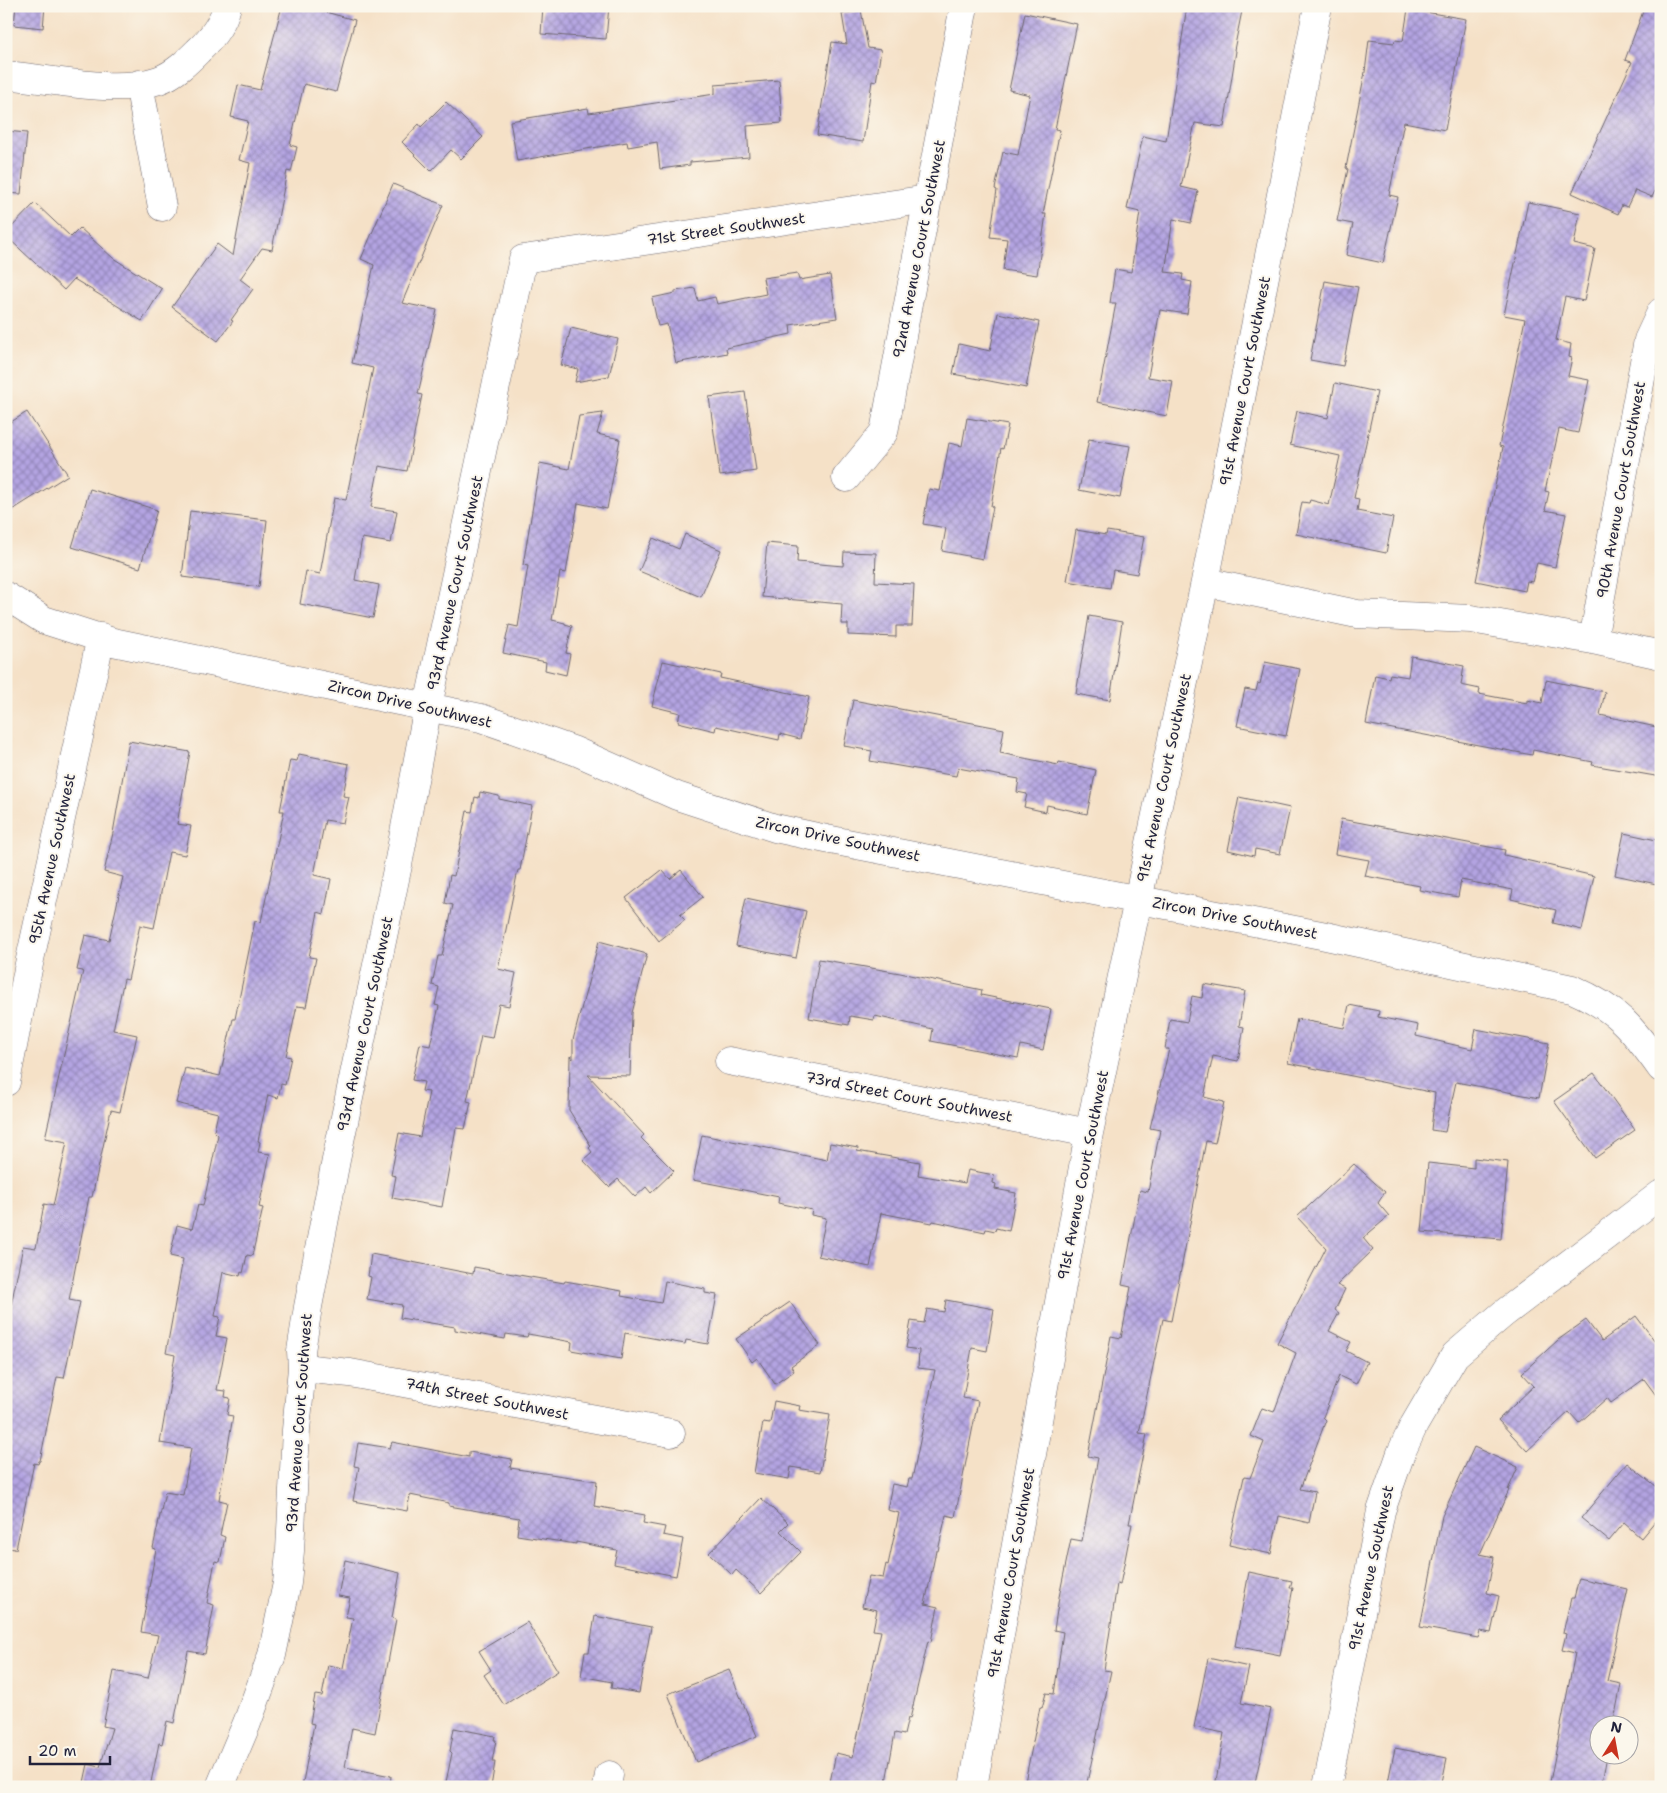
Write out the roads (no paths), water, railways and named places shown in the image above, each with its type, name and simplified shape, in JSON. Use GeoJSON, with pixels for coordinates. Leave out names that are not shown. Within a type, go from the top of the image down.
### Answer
{"type":"FeatureCollection","features":[{"type":"Feature","properties":{"kind":"street"},"geometry":{"type":"LineString","coordinates":[[6,75],[93,85],[140,84],[158,80],[183,66],[201,48],[218,27],[228,6]]}},
{"type":"Feature","properties":{"kind":"street","name":"92nd Avenue Court Southwest"},"geometry":{"type":"LineString","coordinates":[[846,478],[884,432],[964,6]]}},
{"type":"Feature","properties":{"kind":"street","name":"91st Avenue Court Southwest"},"geometry":{"type":"LineString","coordinates":[[973,1787],[1089,1133],[1205,582],[1318,6]]}},
{"type":"Feature","properties":{"kind":"street"},"geometry":{"type":"LineString","coordinates":[[140,84],[162,207]]}},
{"type":"Feature","properties":{"kind":"street","name":"71st Street Southwest"},"geometry":{"type":"LineString","coordinates":[[523,259],[928,199]]}},
{"type":"Feature","properties":{"kind":"street","name":"93rd Avenue Court Southwest"},"geometry":{"type":"LineString","coordinates":[[220,1787],[247,1723],[272,1654],[285,1592],[290,1551],[296,1430],[302,1368],[301,1351],[308,1307],[336,1160],[398,865],[428,706],[523,259]]}},
{"type":"Feature","properties":{"kind":"street","name":"90th Avenue Court Southwest"},"geometry":{"type":"LineString","coordinates":[[1593,640],[1648,340],[1661,312]]}},
{"type":"Feature","properties":{"kind":"street"},"geometry":{"type":"LineString","coordinates":[[1205,582],[1357,614],[1471,619],[1593,640],[1661,655]]}},
{"type":"Feature","properties":{"kind":"street","name":"Zircon Drive Southwest"},"geometry":{"type":"LineString","coordinates":[[6,596],[44,620],[113,642],[428,706],[490,721],[575,751],[677,796],[775,828],[1321,934],[1572,989],[1593,998],[1612,1010],[1636,1034],[1661,1068]]}},
{"type":"Feature","properties":{"kind":"street","name":"95th Avenue Southwest"},"geometry":{"type":"LineString","coordinates":[[6,1082],[17,962],[101,637]]}},
{"type":"Feature","properties":{"kind":"street","name":"73rd Street Court Southwest"},"geometry":{"type":"LineString","coordinates":[[729,1061],[1089,1133]]}},
{"type":"Feature","properties":{"kind":"street","name":"91st Avenue Southwest"},"geometry":{"type":"LineString","coordinates":[[1327,1787],[1381,1511],[1398,1460],[1414,1425],[1455,1355],[1503,1314],[1661,1194]]}},
{"type":"Feature","properties":{"kind":"street","name":"74th Street Southwest"},"geometry":{"type":"LineString","coordinates":[[302,1368],[350,1373],[671,1433]]}}]}
